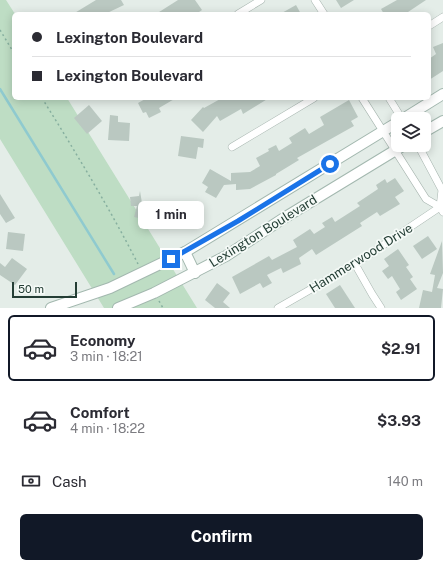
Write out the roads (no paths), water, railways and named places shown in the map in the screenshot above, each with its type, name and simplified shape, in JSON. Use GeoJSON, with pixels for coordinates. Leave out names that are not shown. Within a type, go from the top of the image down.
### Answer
{"type":"FeatureCollection","features":[{"type":"Feature","properties":{"kind":"street"},"geometry":{"type":"LineString","coordinates":[[241,12],[261,0]]}},
{"type":"Feature","properties":{"kind":"street"},"geometry":{"type":"LineString","coordinates":[[315,0],[323,12]]}},
{"type":"Feature","properties":{"kind":"street"},"geometry":{"type":"LineString","coordinates":[[431,25],[443,17]]}},
{"type":"Feature","properties":{"kind":"street"},"geometry":{"type":"LineString","coordinates":[[414,112],[443,94]]}},
{"type":"Feature","properties":{"kind":"street"},"geometry":{"type":"LineString","coordinates":[[232,147],[311,100]]}},
{"type":"Feature","properties":{"kind":"street"},"geometry":{"type":"LineString","coordinates":[[363,100],[391,145]]}},
{"type":"Feature","properties":{"kind":"street"},"geometry":{"type":"LineString","coordinates":[[390,100],[398,112]]}},
{"type":"Feature","properties":{"kind":"street"},"geometry":{"type":"LineString","coordinates":[[431,128],[443,121]]}},
{"type":"Feature","properties":{"kind":"street","name":"Lexington Boulevard"},"geometry":{"type":"LineString","coordinates":[[51,308],[110,288],[185,252],[391,127]]}},
{"type":"Feature","properties":{"kind":"street","name":"Lexington Boulevard"},"geometry":{"type":"LineString","coordinates":[[118,308],[154,293],[226,256],[284,218],[393,152]]}},
{"type":"Feature","properties":{"kind":"street"},"geometry":{"type":"LineString","coordinates":[[396,152],[426,200],[442,208],[442,190],[422,152]]}},
{"type":"Feature","properties":{"kind":"street","name":"Hammerwood Drive"},"geometry":{"type":"LineString","coordinates":[[278,308],[354,264],[442,208]]}},
{"type":"Feature","properties":{"kind":"street"},"geometry":{"type":"LineString","coordinates":[[185,252],[196,272]]}},
{"type":"Feature","properties":{"kind":"street"},"geometry":{"type":"LineString","coordinates":[[354,264],[381,308]]}},
{"type":"Feature","properties":{"kind":"waterway"},"geometry":{"type":"LineString","coordinates":[[0,89],[114,274]]}}]}
